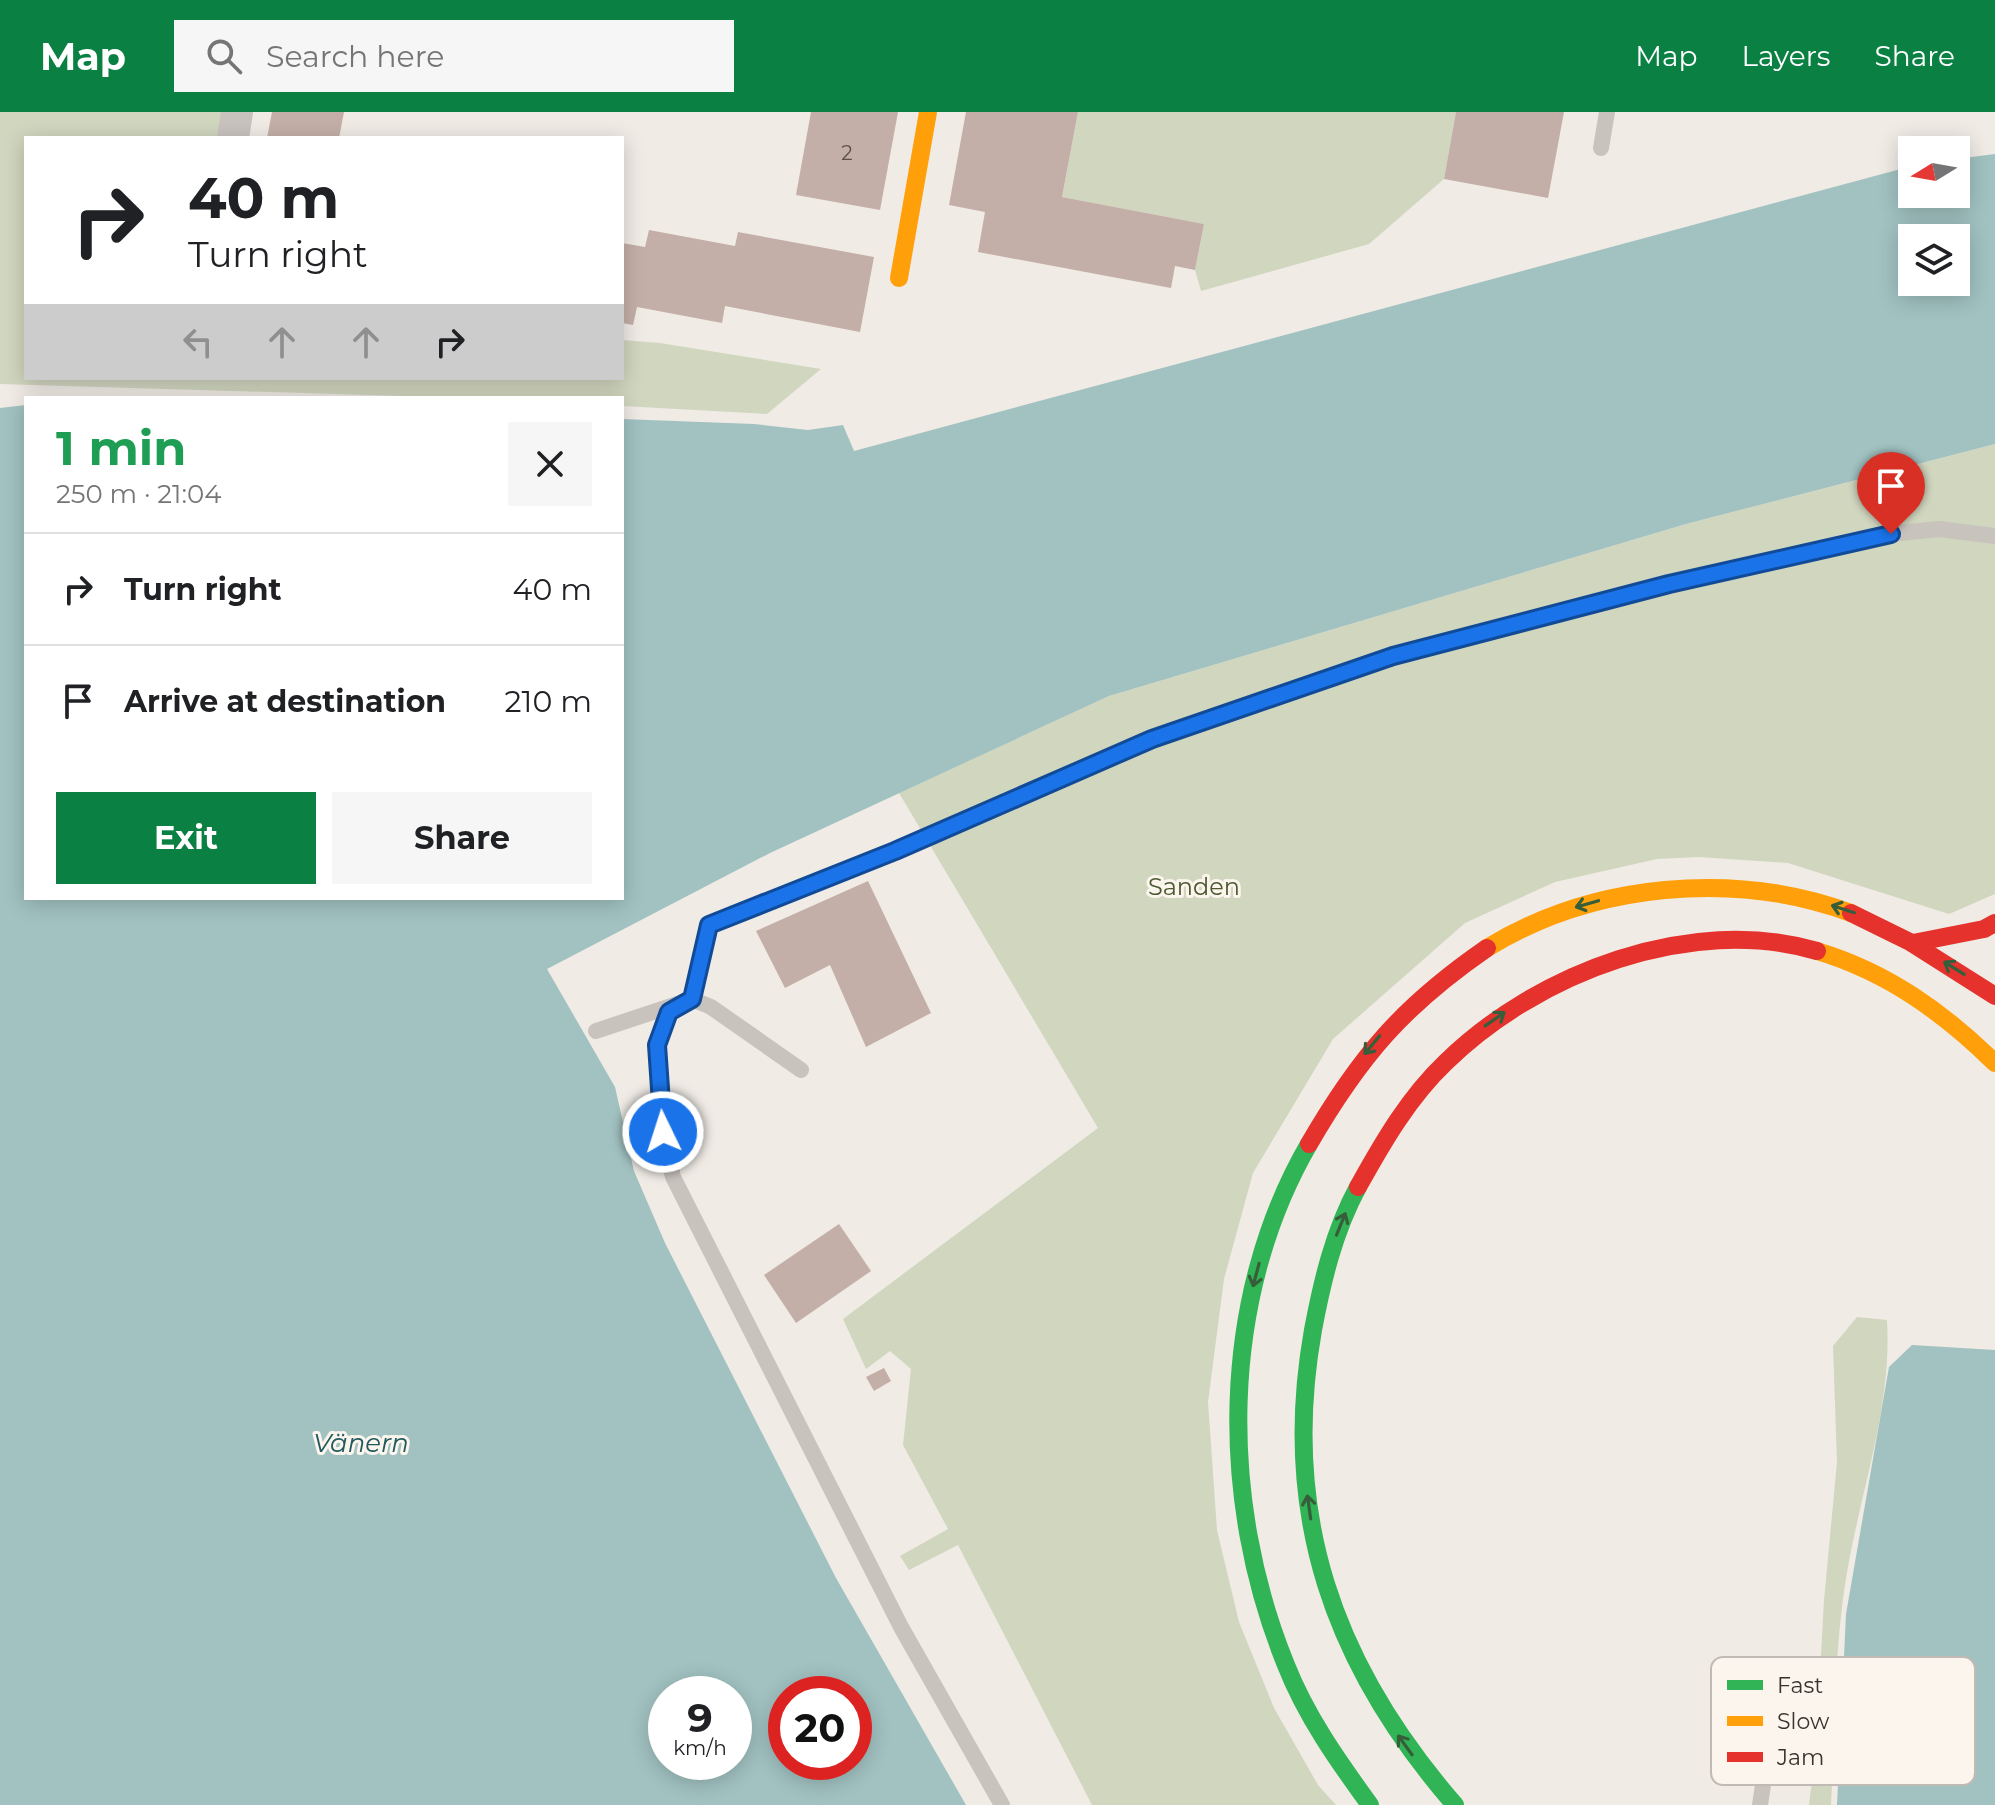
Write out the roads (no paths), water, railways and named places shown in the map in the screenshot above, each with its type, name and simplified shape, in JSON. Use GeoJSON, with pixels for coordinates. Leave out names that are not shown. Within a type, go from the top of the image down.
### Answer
{"type":"FeatureCollection","features":[{"type":"Feature","properties":{"kind":"main road"},"geometry":{"type":"LineString","coordinates":[[899,278],[928,112]]}},
{"type":"Feature","properties":{"kind":"main road"},"geometry":{"type":"LineString","coordinates":[[1370,1805],[1326,1745],[1284,1664],[1263,1610],[1252,1566],[1238,1466],[1242,1343],[1253,1286],[1284,1191],[1360,1060],[1388,1026],[1420,995],[1493,944],[1576,907],[1657,889],[1754,889],[1811,899],[1863,916],[1913,943],[1995,996]]}},
{"type":"Feature","properties":{"kind":"main road"},"geometry":{"type":"LineString","coordinates":[[1913,943],[1984,929],[1995,923]]}},
{"type":"Feature","properties":{"kind":"main road"},"geometry":{"type":"LineString","coordinates":[[1455,1805],[1427,1775],[1386,1719],[1351,1653],[1328,1595],[1312,1527],[1303,1463],[1306,1365],[1328,1257],[1354,1195],[1387,1134],[1427,1079],[1474,1034],[1523,999],[1574,974],[1643,951],[1723,938],[1804,947],[1852,961],[1898,986],[1962,1028],[1995,1063]]}},
{"type":"Feature","properties":{"kind":"main road"},"geometry":{"type":"LineString","coordinates":[[1962,1028],[1984,1026]]}},
{"type":"Feature","properties":{"kind":"street"},"geometry":{"type":"LineString","coordinates":[[233,136],[237,112]]}},
{"type":"Feature","properties":{"kind":"lane"},"geometry":{"type":"LineString","coordinates":[[1601,148],[1607,112]]}},
{"type":"Feature","properties":{"kind":"lane"},"geometry":{"type":"LineString","coordinates":[[1002,1805],[901,1627],[673,1177],[663,1132],[657,1045],[669,1012],[692,999],[709,925],[895,851],[1152,739],[1393,656],[1669,584],[1891,534],[1939,529],[1995,536]]}},
{"type":"Feature","properties":{"kind":"lane"},"geometry":{"type":"LineString","coordinates":[[596,1031],[692,999],[711,1007],[801,1070]]}},
{"type":"Feature","properties":{"kind":"lane"},"geometry":{"type":"LineString","coordinates":[[1760,1805],[1763,1785]]}},
{"type":"Feature","properties":{"kind":"water","name":"Vänern"},"geometry":{"type":"Polygon","coordinates":[[[1995,154],[1995,444],[1686,524],[1109,696],[770,853],[547,969],[615,1087],[634,1171],[665,1243],[836,1578],[966,1805],[0,1805],[0,408],[24,405],[24,900],[624,900],[624,419],[754,424],[808,430],[843,425],[854,451],[1898,170],[1898,208],[1970,208],[1970,157],[1995,154]]]}},
{"type":"Feature","properties":{"kind":"water"},"geometry":{"type":"Polygon","coordinates":[[[1912,1345],[1995,1350],[1995,1805],[1837,1805],[1838,1785],[1975,1785],[1975,1657],[1844,1657],[1846,1614],[1889,1367],[1912,1345]]]}},
{"type":"Feature","properties":{"kind":"park label","name":"Sanden"},"geometry":{"type":"Point","coordinates":[1194,886]}}]}
